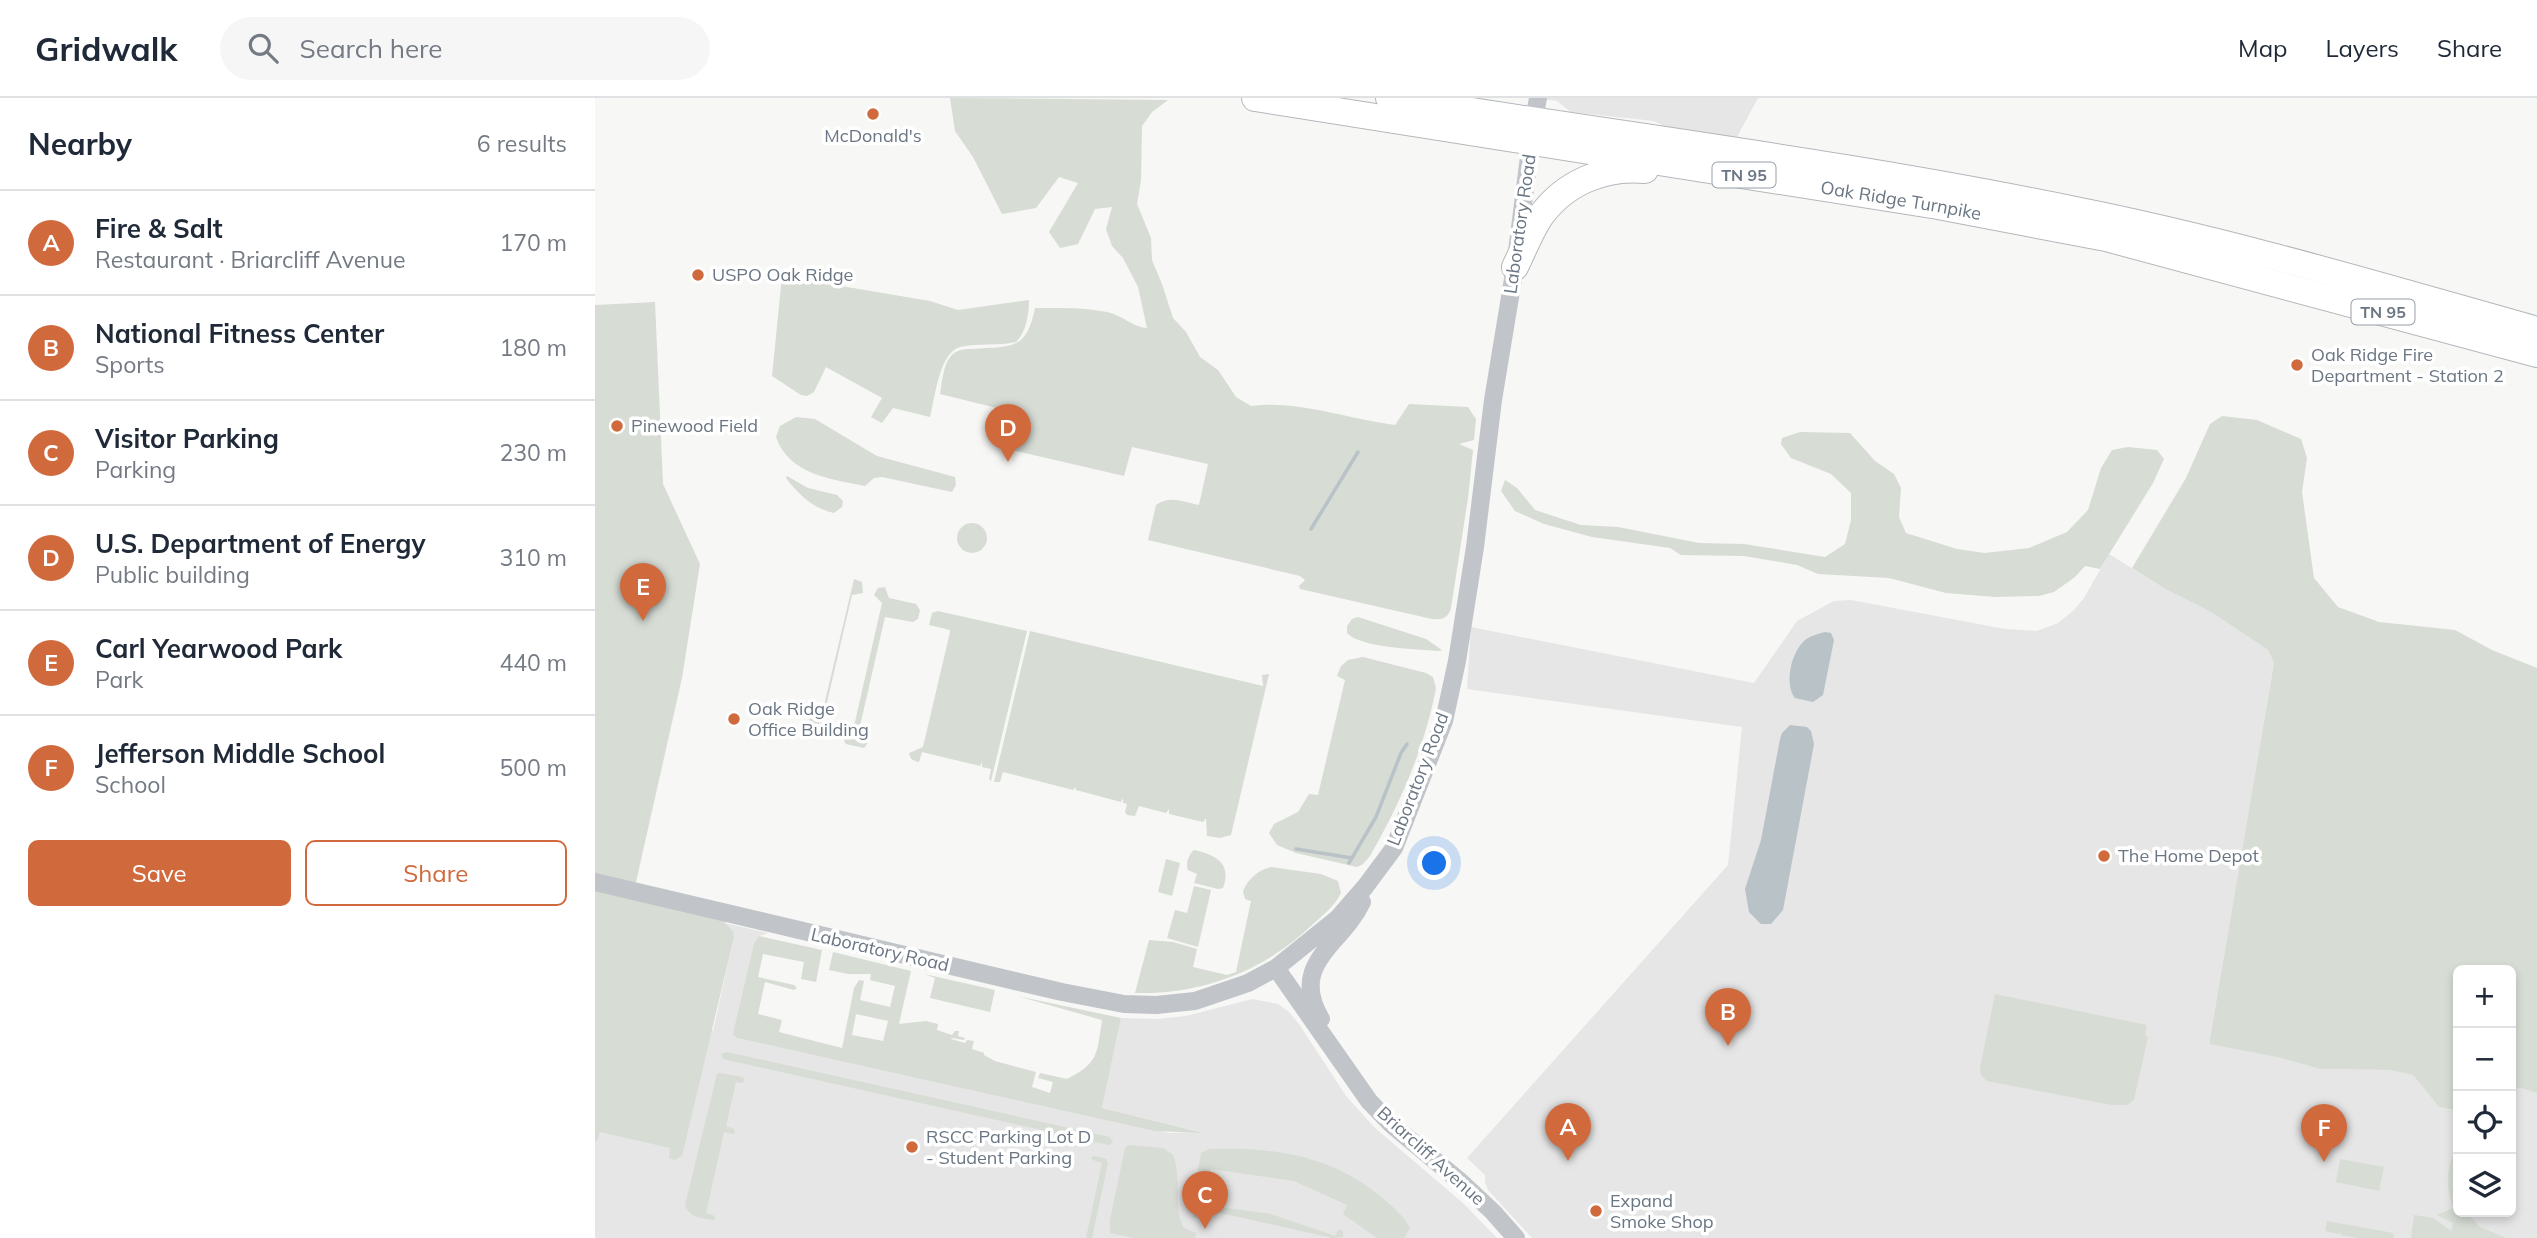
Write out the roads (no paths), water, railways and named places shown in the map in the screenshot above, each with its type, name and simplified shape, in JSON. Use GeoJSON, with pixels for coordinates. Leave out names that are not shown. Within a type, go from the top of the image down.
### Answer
{"type":"FeatureCollection","features":[{"type":"Feature","properties":{"kind":"highway","name":"Oak Ridge Turnpike"},"geometry":{"type":"LineString","coordinates":[[1255,98],[1534,120]]}},
{"type":"Feature","properties":{"kind":"highway","name":"Oak Ridge Turnpike"},"geometry":{"type":"LineString","coordinates":[[1389,98],[1534,120],[1727,165],[1940,195],[2106,238],[2232,259],[2537,330]]}},
{"type":"Feature","properties":{"kind":"highway"},"geometry":{"type":"LineString","coordinates":[[1515,267],[1539,218],[1562,192],[1588,178],[1624,168],[1663,171],[1727,165]]}},
{"type":"Feature","properties":{"kind":"highway","name":"Oak Ridge Turnpike"},"geometry":{"type":"LineString","coordinates":[[2232,259],[2537,354]]}},
{"type":"Feature","properties":{"kind":"street","name":"Laboratory Road"},"geometry":{"type":"LineString","coordinates":[[595,882],[1115,1003],[1156,1005],[1195,1001],[1221,994],[1276,968],[1328,927],[1365,887],[1394,848],[1444,721],[1467,605],[1493,400],[1515,267],[1534,120]]}},
{"type":"Feature","properties":{"kind":"street"},"geometry":{"type":"LineString","coordinates":[[1358,1086],[1354,1069],[1315,1009],[1311,980],[1317,960],[1356,914],[1365,887]]}},
{"type":"Feature","properties":{"kind":"street","name":"Briarcliff Avenue"},"geometry":{"type":"LineString","coordinates":[[1276,968],[1358,1086],[1391,1124],[1462,1183],[1493,1212],[1515,1238]]}},
{"type":"Feature","properties":{"kind":"waterway"},"geometry":{"type":"LineString","coordinates":[[1311,529],[1358,452]]}},
{"type":"Feature","properties":{"kind":"waterway"},"geometry":{"type":"LineString","coordinates":[[1349,863],[1376,817],[1407,744]]}},
{"type":"Feature","properties":{"kind":"waterway"},"geometry":{"type":"LineString","coordinates":[[1296,849],[1352,858]]}},
{"type":"Feature","properties":{"kind":"place","name":"McDonald's"},"geometry":{"type":"Point","coordinates":[873,114]}},
{"type":"Feature","properties":{"kind":"place","name":"USPO Oak Ridge"},"geometry":{"type":"Point","coordinates":[698,275]}},
{"type":"Feature","properties":{"kind":"place","name":"Oak Ridge Fire Department - Station 2"},"geometry":{"type":"Point","coordinates":[2297,365]}},
{"type":"Feature","properties":{"kind":"place","name":"Pinewood Field"},"geometry":{"type":"Point","coordinates":[617,426]}},
{"type":"Feature","properties":{"kind":"place","name":"U.S. Department of Energy"},"geometry":{"type":"Point","coordinates":[1008,462]}},
{"type":"Feature","properties":{"kind":"place","name":"Carl Yearwood Park"},"geometry":{"type":"Point","coordinates":[643,621]}},
{"type":"Feature","properties":{"kind":"place","name":"Oak Ridge Office Building"},"geometry":{"type":"Point","coordinates":[734,719]}},
{"type":"Feature","properties":{"kind":"place","name":"The Home Depot"},"geometry":{"type":"Point","coordinates":[2104,856]}},
{"type":"Feature","properties":{"kind":"place","name":"National Fitness Center"},"geometry":{"type":"Point","coordinates":[1728,1046]}},
{"type":"Feature","properties":{"kind":"place","name":"RSCC Parking Lot D - Student Parking"},"geometry":{"type":"Point","coordinates":[912,1147]}},
{"type":"Feature","properties":{"kind":"place","name":"Fire & Salt"},"geometry":{"type":"Point","coordinates":[1568,1161]}},
{"type":"Feature","properties":{"kind":"place","name":"Jefferson Middle School"},"geometry":{"type":"Point","coordinates":[2324,1162]}},
{"type":"Feature","properties":{"kind":"place","name":"Expand Smoke Shop"},"geometry":{"type":"Point","coordinates":[1596,1211]}},
{"type":"Feature","properties":{"kind":"place","name":"Visitor Parking"},"geometry":{"type":"Point","coordinates":[1205,1229]}}]}
